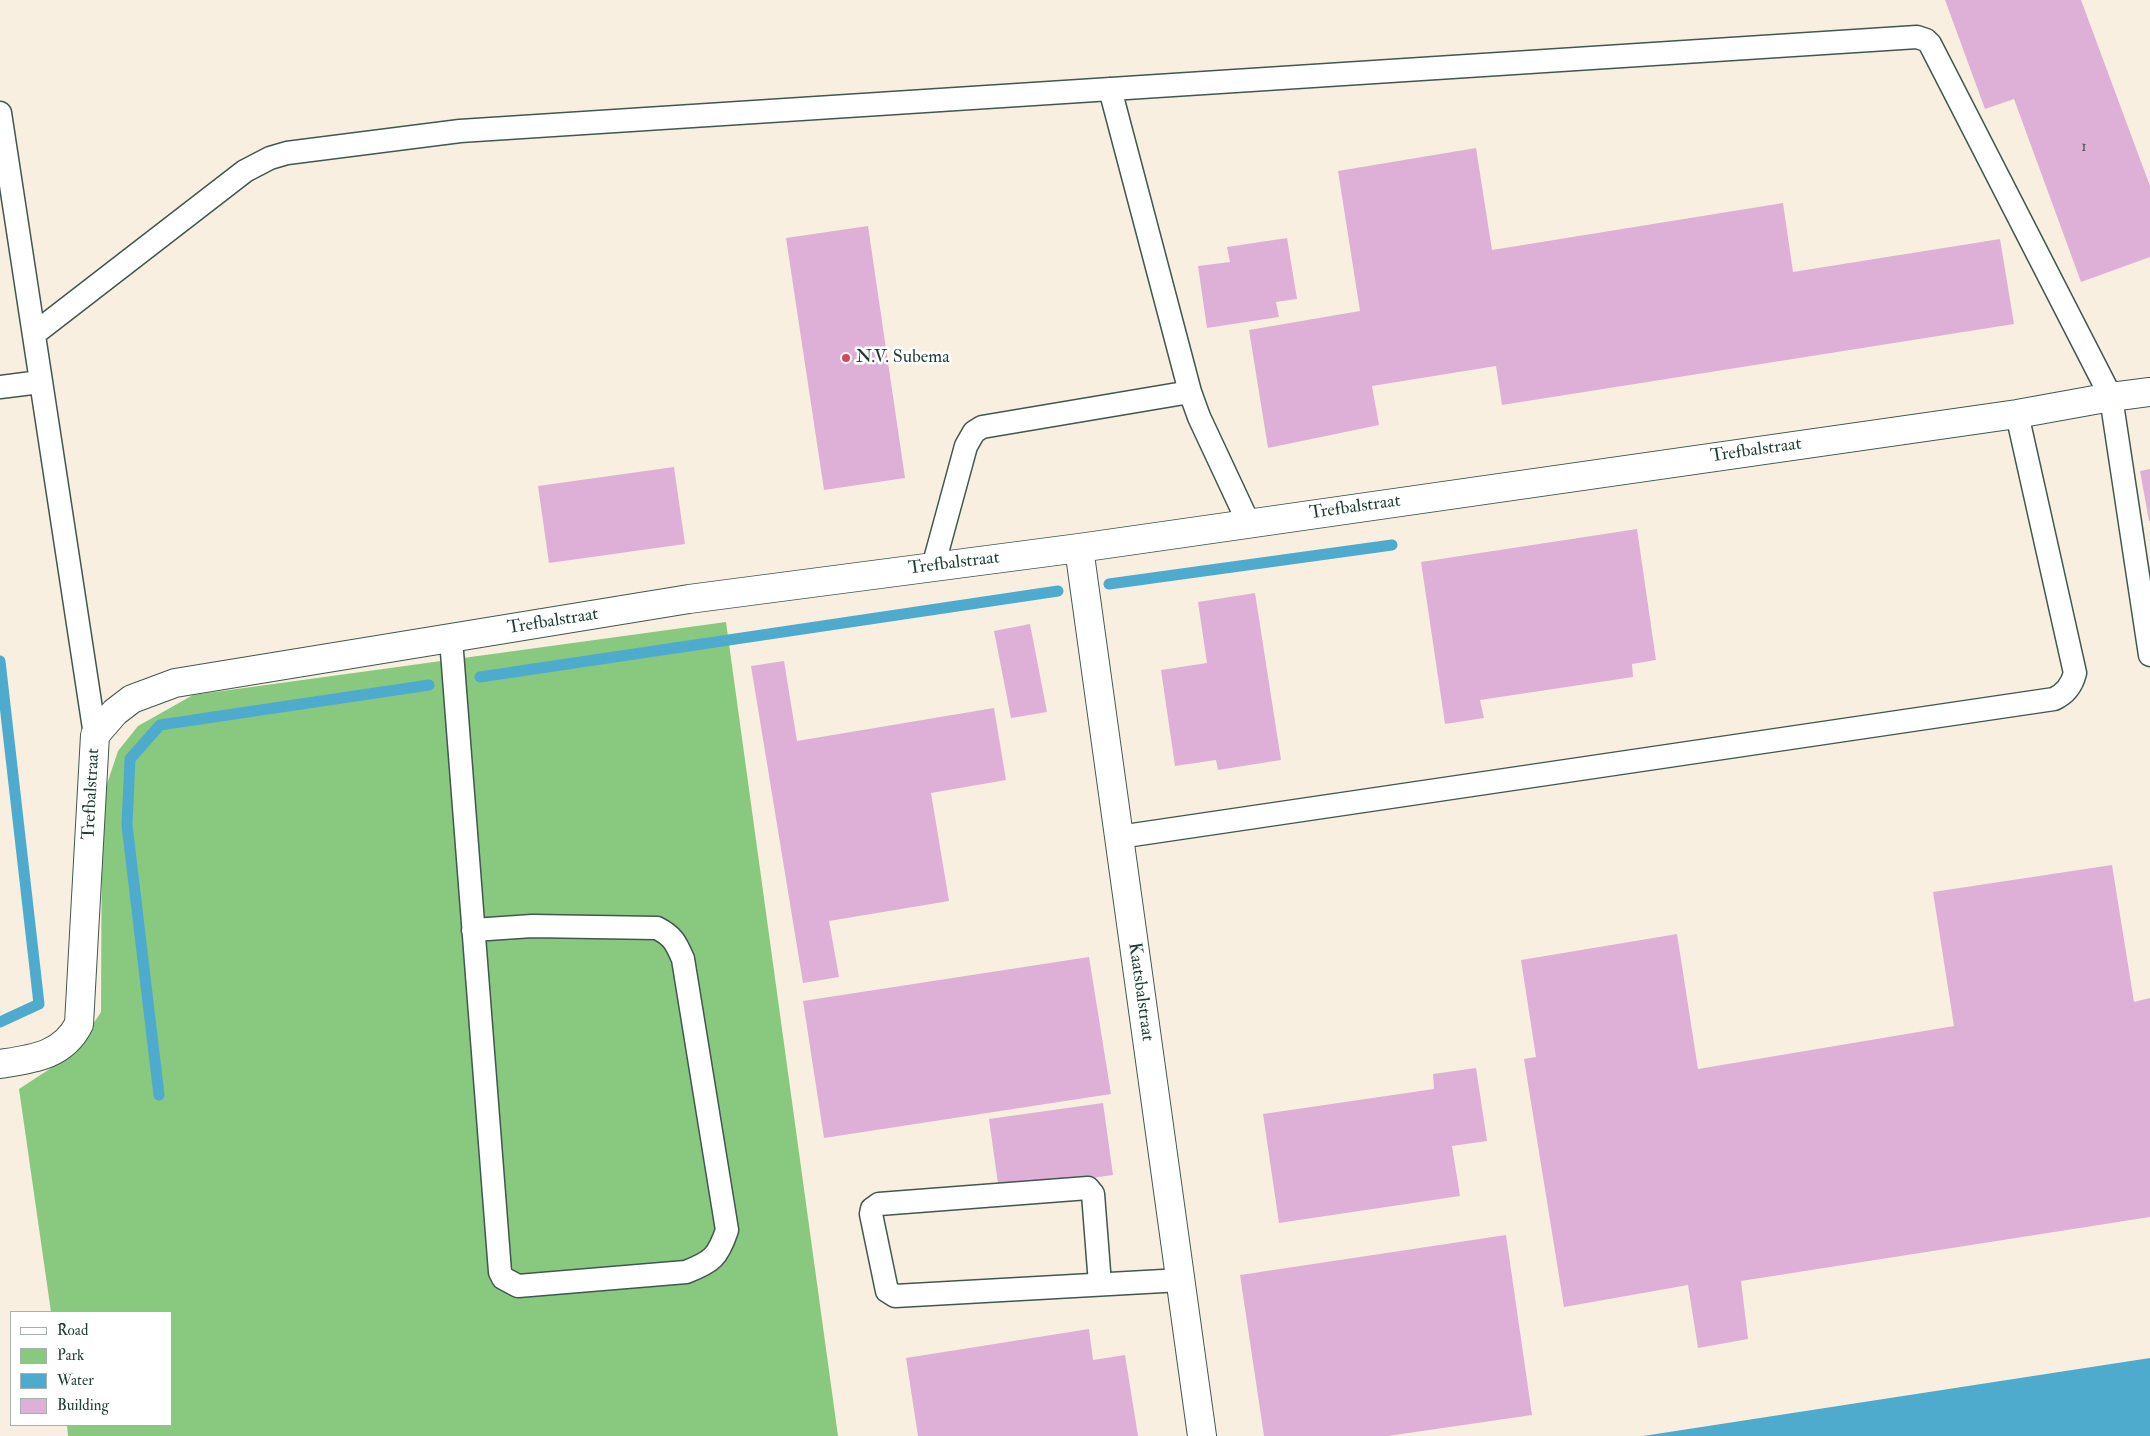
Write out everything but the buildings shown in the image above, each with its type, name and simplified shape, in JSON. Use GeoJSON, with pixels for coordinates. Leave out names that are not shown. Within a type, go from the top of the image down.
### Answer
{"type":"FeatureCollection","features":[{"type":"Feature","properties":{"kind":"street","name":"Trefbalstraat"},"geometry":{"type":"LineString","coordinates":[[0,1064],[42,1057],[68,1040],[79,1024],[95,735],[115,712],[132,699],[175,683],[688,599],[1249,524],[2017,414],[2150,392]]}},
{"type":"Feature","properties":{"kind":"street","name":"Kaatsbalstraat"},"geometry":{"type":"LineString","coordinates":[[1079,548],[1202,1436]]}},
{"type":"Feature","properties":{"kind":"lane"},"geometry":{"type":"LineString","coordinates":[[34,334],[245,171],[270,158],[287,153],[460,131],[1917,37],[1926,40],[1936,55],[2111,397],[2150,655]]}},
{"type":"Feature","properties":{"kind":"lane"},"geometry":{"type":"LineString","coordinates":[[1110,89],[1198,418],[1249,524]]}},
{"type":"Feature","properties":{"kind":"lane"},"geometry":{"type":"LineString","coordinates":[[0,113],[95,735]]}},
{"type":"Feature","properties":{"kind":"lane"},"geometry":{"type":"LineString","coordinates":[[0,387],[40,382]]}},
{"type":"Feature","properties":{"kind":"lane"},"geometry":{"type":"LineString","coordinates":[[933,567],[966,446],[974,432],[982,427],[1190,392]]}},
{"type":"Feature","properties":{"kind":"lane"},"geometry":{"type":"LineString","coordinates":[[1119,837],[2054,699],[2060,696],[2073,682],[2076,674],[2017,414]]}},
{"type":"Feature","properties":{"kind":"lane"},"geometry":{"type":"LineString","coordinates":[[451,639],[473,930],[499,1267],[503,1278],[518,1286],[686,1272],[706,1264],[720,1249],[727,1230],[683,959],[673,939],[669,934],[657,928],[532,926],[473,930]]}},
{"type":"Feature","properties":{"kind":"lane"},"geometry":{"type":"LineString","coordinates":[[1100,1284],[1093,1194],[1088,1188],[879,1204],[872,1209],[871,1214],[887,1291],[892,1296],[1181,1280]]}},
{"type":"Feature","properties":{"kind":"green space"},"geometry":{"type":"Polygon","coordinates":[[[726,622],[838,1436],[68,1436],[67,1426],[172,1426],[172,1311],[51,1311],[19,1089],[74,1053],[101,1012],[102,799],[118,751],[138,726],[193,695],[726,622]]]}},
{"type":"Feature","properties":{"kind":"water"},"geometry":{"type":"Polygon","coordinates":[[[2150,1358],[2150,1436],[1643,1436],[2150,1358]]]}},
{"type":"Feature","properties":{"kind":"waterway"},"geometry":{"type":"LineString","coordinates":[[1109,584],[1392,545]]}},
{"type":"Feature","properties":{"kind":"waterway"},"geometry":{"type":"LineString","coordinates":[[480,677],[1058,591]]}},
{"type":"Feature","properties":{"kind":"waterway"},"geometry":{"type":"LineString","coordinates":[[0,661],[39,1004],[0,1022]]}},
{"type":"Feature","properties":{"kind":"waterway"},"geometry":{"type":"LineString","coordinates":[[159,1095],[127,825],[130,759],[160,725],[429,685]]}},
{"type":"Feature","properties":{"kind":"place","name":"N.V. Subema"},"geometry":{"type":"Point","coordinates":[846,358]}}]}
